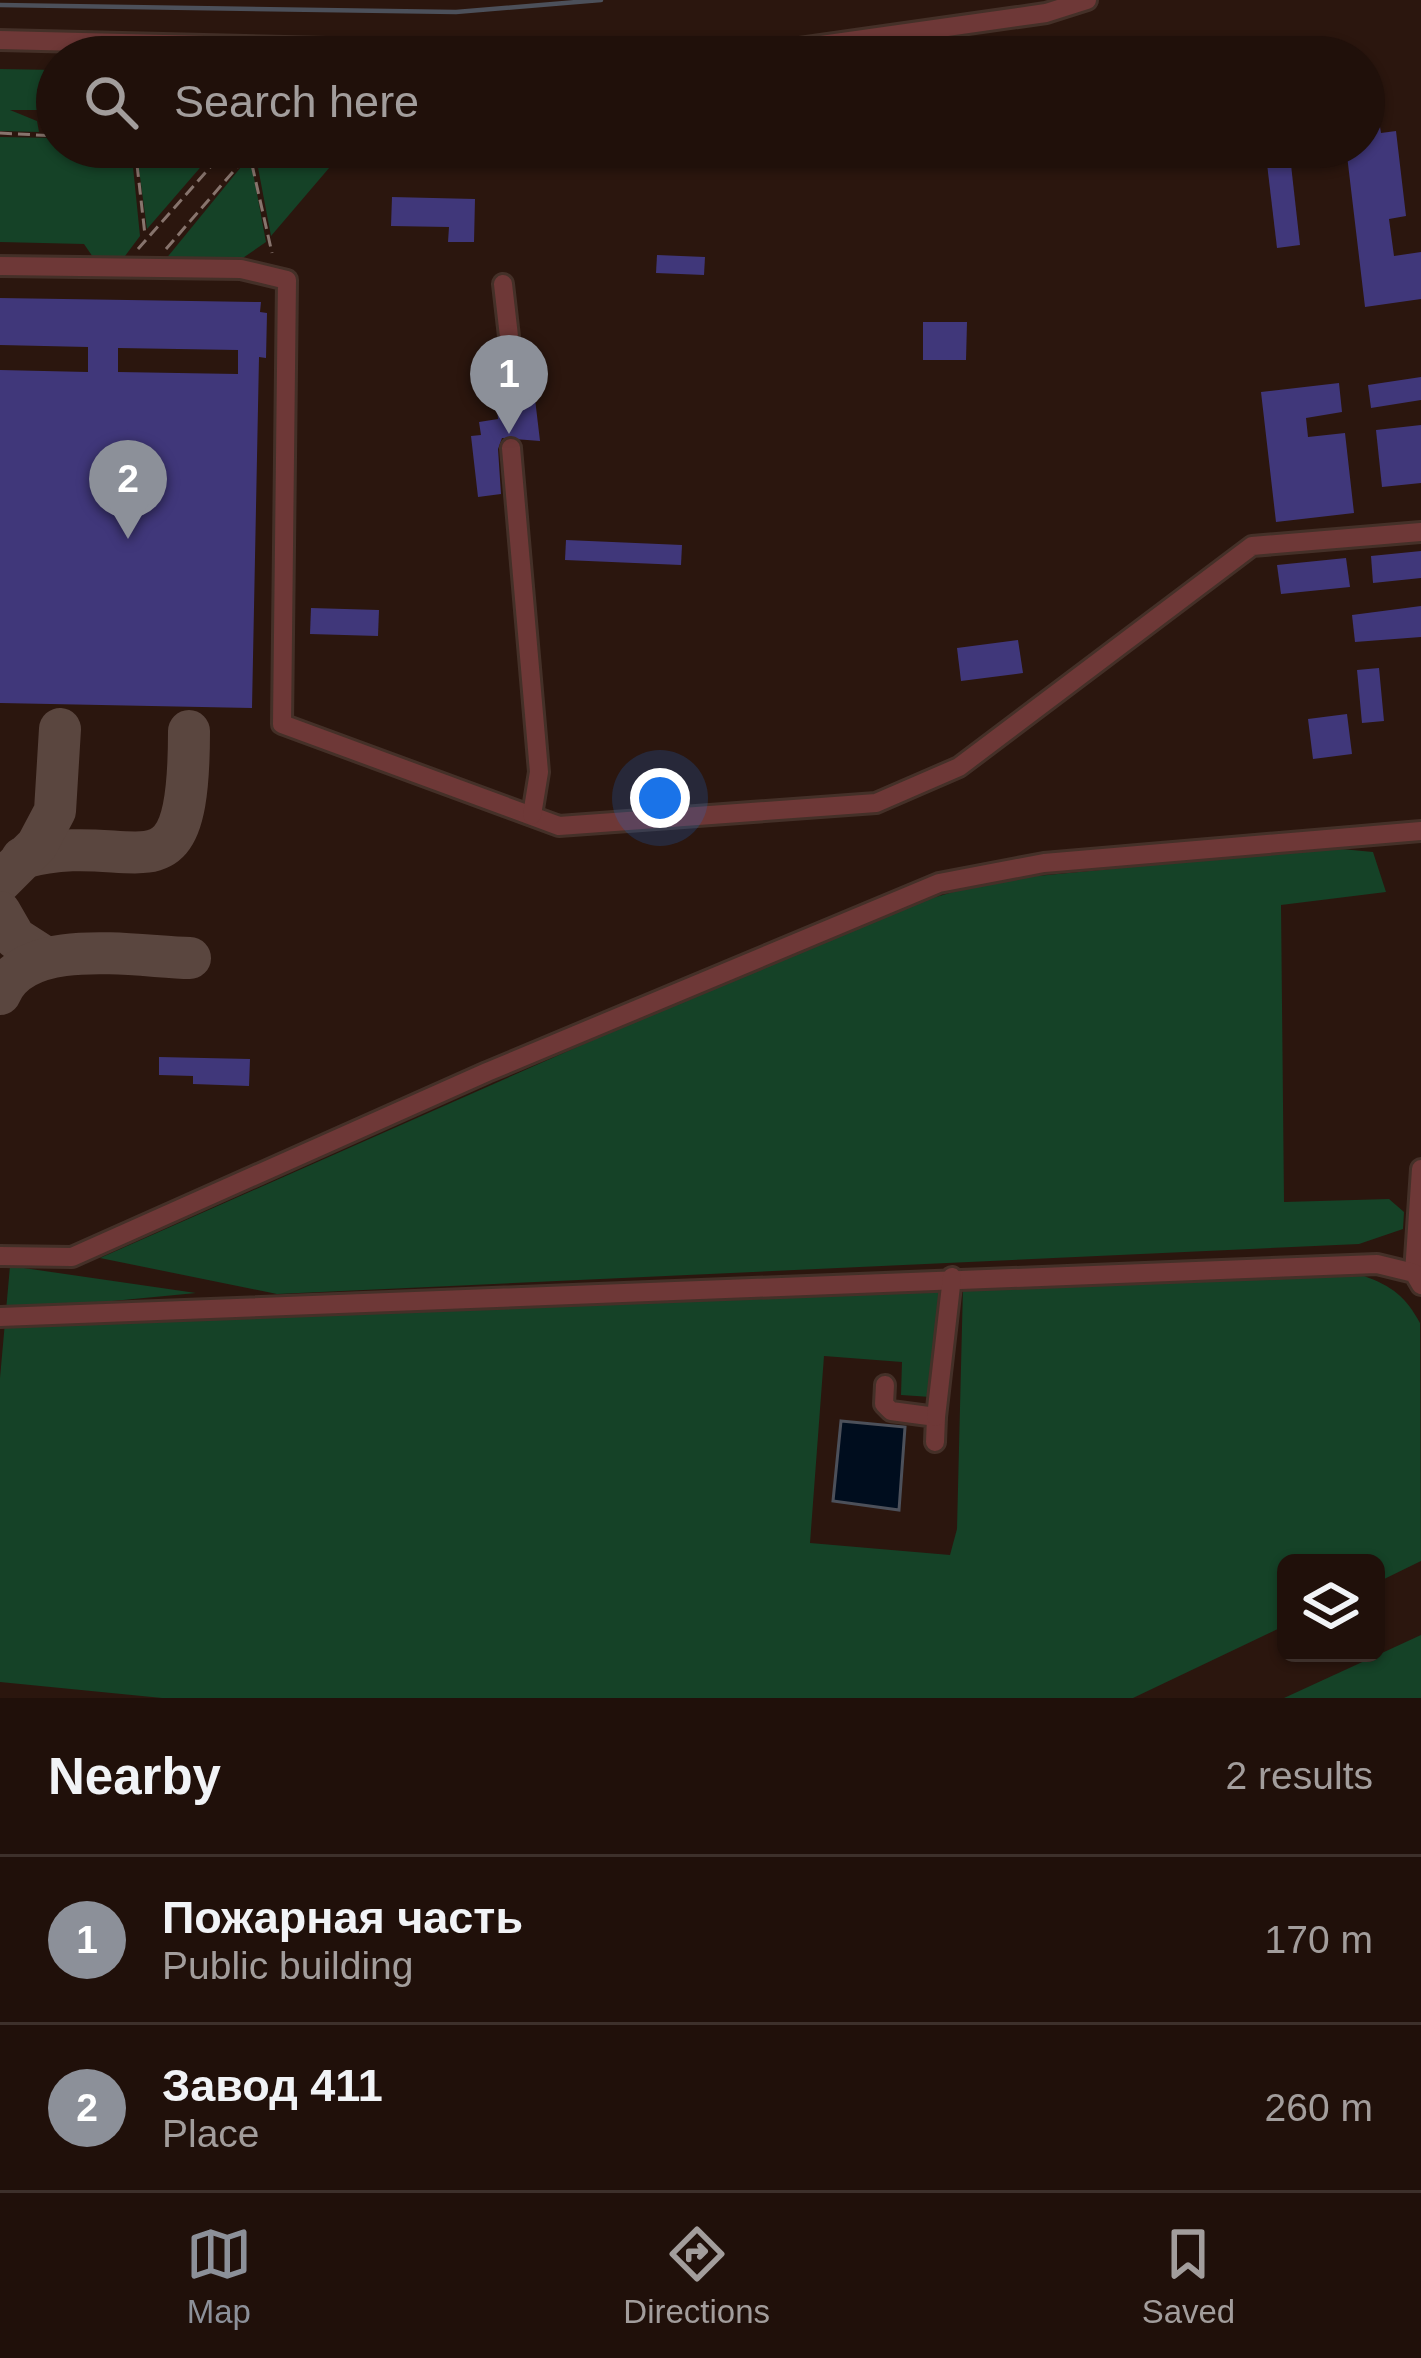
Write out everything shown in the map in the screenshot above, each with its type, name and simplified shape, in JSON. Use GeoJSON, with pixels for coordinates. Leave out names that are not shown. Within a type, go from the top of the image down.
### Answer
{"type":"FeatureCollection","features":[{"type":"Feature","properties":{"kind":"street"},"geometry":{"type":"LineString","coordinates":[[887,36],[1046,14],[1087,0]]}},
{"type":"Feature","properties":{"kind":"street"},"geometry":{"type":"LineString","coordinates":[[0,40],[36,41]]}},
{"type":"Feature","properties":{"kind":"street"},"geometry":{"type":"LineString","coordinates":[[0,266],[241,269],[287,280],[282,724],[559,826],[876,803],[959,767],[1252,546],[1421,532]]}},
{"type":"Feature","properties":{"kind":"street"},"geometry":{"type":"LineString","coordinates":[[503,284],[511,354]]}},
{"type":"Feature","properties":{"kind":"street"},"geometry":{"type":"LineString","coordinates":[[511,448],[539,772],[532,814]]}},
{"type":"Feature","properties":{"kind":"street"},"geometry":{"type":"LineString","coordinates":[[0,1256],[72,1257],[487,1072],[939,883],[1044,863],[1421,831]]}},
{"type":"Feature","properties":{"kind":"street"},"geometry":{"type":"LineString","coordinates":[[0,1317],[1377,1264],[1418,1279],[1421,1169]]}},
{"type":"Feature","properties":{"kind":"street"},"geometry":{"type":"LineString","coordinates":[[935,1442],[952,1277]]}},
{"type":"Feature","properties":{"kind":"street"},"geometry":{"type":"LineString","coordinates":[[885,1385],[884,1404],[891,1411],[936,1417]]}},
{"type":"Feature","properties":{"kind":"path"},"geometry":{"type":"LineString","coordinates":[[0,134],[36,135]]}},
{"type":"Feature","properties":{"kind":"path"},"geometry":{"type":"LineString","coordinates":[[137,168],[145,239]]}},
{"type":"Feature","properties":{"kind":"path"},"geometry":{"type":"LineString","coordinates":[[124,268],[209,168]]}},
{"type":"Feature","properties":{"kind":"path"},"geometry":{"type":"LineString","coordinates":[[151,268],[234,168]]}},
{"type":"Feature","properties":{"kind":"path"},"geometry":{"type":"LineString","coordinates":[[254,168],[272,253]]}},
{"type":"Feature","properties":{"kind":"green space"},"geometry":{"type":"Polygon","coordinates":[[[0,69],[36,70],[36,110],[10,110],[36,121],[36,132],[0,131],[0,69]]]}},
{"type":"Feature","properties":{"kind":"green space"},"geometry":{"type":"Polygon","coordinates":[[[0,137],[36,138],[36,168],[133,168],[140,236],[122,260],[95,260],[84,244],[0,242],[0,137]]]}},
{"type":"Feature","properties":{"kind":"green space"},"geometry":{"type":"Polygon","coordinates":[[[139,168],[200,168],[147,229],[139,168]]]}},
{"type":"Feature","properties":{"kind":"green space"},"geometry":{"type":"Polygon","coordinates":[[[240,168],[252,168],[266,242],[240,260],[165,260],[240,168]]]}},
{"type":"Feature","properties":{"kind":"green space"},"geometry":{"type":"Polygon","coordinates":[[[258,168],[329,168],[271,236],[258,168]]]}},
{"type":"Feature","properties":{"kind":"green space"},"geometry":{"type":"Polygon","coordinates":[[[1331,848],[1373,852],[1386,892],[1281,905],[1284,1202],[1389,1199],[1404,1212],[1403,1229],[1359,1244],[277,1294],[100,1258],[878,914],[994,880],[1331,848]]]}},
{"type":"Feature","properties":{"kind":"green space"},"geometry":{"type":"Polygon","coordinates":[[[10,1266],[196,1293],[50,1307],[936,1285],[942,1294],[931,1397],[901,1395],[902,1362],[824,1356],[810,1543],[950,1555],[957,1529],[963,1286],[1364,1276],[1397,1294],[1420,1323],[1421,1561],[1385,1579],[1385,1554],[1277,1554],[1277,1629],[1133,1698],[162,1698],[0,1682],[0,1378],[10,1266]]]}},
{"type":"Feature","properties":{"kind":"green space"},"geometry":{"type":"Polygon","coordinates":[[[1421,1635],[1421,1698],[1284,1698],[1362,1662],[1385,1662],[1385,1652],[1421,1635]]]}},
{"type":"Feature","properties":{"kind":"water"},"geometry":{"type":"Polygon","coordinates":[[[841,1421],[905,1427],[899,1510],[833,1501],[841,1421]]]}},
{"type":"Feature","properties":{"kind":"building"},"geometry":{"type":"Polygon","coordinates":[[[1396,131],[1406,216],[1389,219],[1394,256],[1421,252],[1421,299],[1365,307],[1348,168],[1385,168],[1385,132],[1396,131]]]}},
{"type":"Feature","properties":{"kind":"building"},"geometry":{"type":"Polygon","coordinates":[[[1267,168],[1291,168],[1300,245],[1277,248],[1267,168]]]}},
{"type":"Feature","properties":{"kind":"building"},"geometry":{"type":"Polygon","coordinates":[[[392,197],[475,199],[474,242],[448,242],[449,227],[391,226],[392,197]]]}},
{"type":"Feature","properties":{"kind":"building"},"geometry":{"type":"Polygon","coordinates":[[[657,255],[705,257],[704,275],[656,273],[657,255]]]}},
{"type":"Feature","properties":{"kind":"building"},"geometry":{"type":"Polygon","coordinates":[[[0,298],[261,302],[260,312],[267,313],[266,358],[259,357],[252,708],[0,703],[0,370],[88,372],[88,347],[0,345],[0,298]],[[118,348],[118,372],[238,374],[238,350],[118,348]]]}},
{"type":"Feature","properties":{"kind":"building"},"geometry":{"type":"Polygon","coordinates":[[[923,322],[967,322],[966,360],[923,360],[923,322]]]}},
{"type":"Feature","properties":{"kind":"building"},"geometry":{"type":"Polygon","coordinates":[[[1421,377],[1421,400],[1371,408],[1368,385],[1421,377]]]}},
{"type":"Feature","properties":{"kind":"building"},"geometry":{"type":"Polygon","coordinates":[[[533,382],[540,441],[502,438],[498,449],[501,494],[478,497],[471,436],[481,435],[479,422],[498,419],[495,387],[533,382]]]}},
{"type":"Feature","properties":{"kind":"building"},"geometry":{"type":"Polygon","coordinates":[[[1339,383],[1342,412],[1306,418],[1308,437],[1345,433],[1354,513],[1276,522],[1261,392],[1339,383]]]}},
{"type":"Feature","properties":{"kind":"building"},"geometry":{"type":"Polygon","coordinates":[[[1421,425],[1421,483],[1382,487],[1376,430],[1421,425]]]}},
{"type":"Feature","properties":{"kind":"building"},"geometry":{"type":"Polygon","coordinates":[[[566,540],[682,545],[681,565],[565,560],[566,540]]]}},
{"type":"Feature","properties":{"kind":"building"},"geometry":{"type":"Polygon","coordinates":[[[1421,551],[1421,578],[1373,583],[1371,556],[1421,551]]]}},
{"type":"Feature","properties":{"kind":"building"},"geometry":{"type":"Polygon","coordinates":[[[1346,558],[1350,587],[1281,594],[1277,565],[1346,558]]]}},
{"type":"Feature","properties":{"kind":"building"},"geometry":{"type":"Polygon","coordinates":[[[1421,606],[1421,637],[1355,642],[1352,615],[1421,606]]]}},
{"type":"Feature","properties":{"kind":"building"},"geometry":{"type":"Polygon","coordinates":[[[311,608],[379,610],[378,636],[310,634],[311,608]]]}},
{"type":"Feature","properties":{"kind":"building"},"geometry":{"type":"Polygon","coordinates":[[[1018,640],[1023,673],[961,681],[957,648],[1018,640]]]}},
{"type":"Feature","properties":{"kind":"building"},"geometry":{"type":"Polygon","coordinates":[[[1379,668],[1384,721],[1362,723],[1357,670],[1379,668]]]}},
{"type":"Feature","properties":{"kind":"building"},"geometry":{"type":"Polygon","coordinates":[[[1347,714],[1352,754],[1313,759],[1308,719],[1347,714]]]}},
{"type":"Feature","properties":{"kind":"building"},"geometry":{"type":"Polygon","coordinates":[[[159,1057],[250,1059],[249,1086],[193,1084],[193,1076],[159,1075],[159,1057]]]}},
{"type":"Feature","properties":{"kind":"waterway"},"geometry":{"type":"LineString","coordinates":[[0,5],[456,12],[601,0]]}},
{"type":"Feature","properties":{"kind":"taxiway"},"geometry":{"type":"LineString","coordinates":[[0,882],[37,845],[55,811],[60,729]]}},
{"type":"Feature","properties":{"kind":"taxiway"},"geometry":{"type":"LineString","coordinates":[[22,858],[62,851],[149,852],[166,844],[179,824],[187,788],[189,731]]}},
{"type":"Feature","properties":{"kind":"taxiway"},"geometry":{"type":"LineString","coordinates":[[0,912],[15,938],[43,956]]}},
{"type":"Feature","properties":{"kind":"taxiway"},"geometry":{"type":"LineString","coordinates":[[0,994],[13,975],[57,956],[113,953],[190,958]]}},
{"type":"Feature","properties":{"kind":"place","name":"Пожарная часть"},"geometry":{"type":"Point","coordinates":[509,434]}},
{"type":"Feature","properties":{"kind":"place","name":"Завод 411"},"geometry":{"type":"Point","coordinates":[128,539]}}]}
